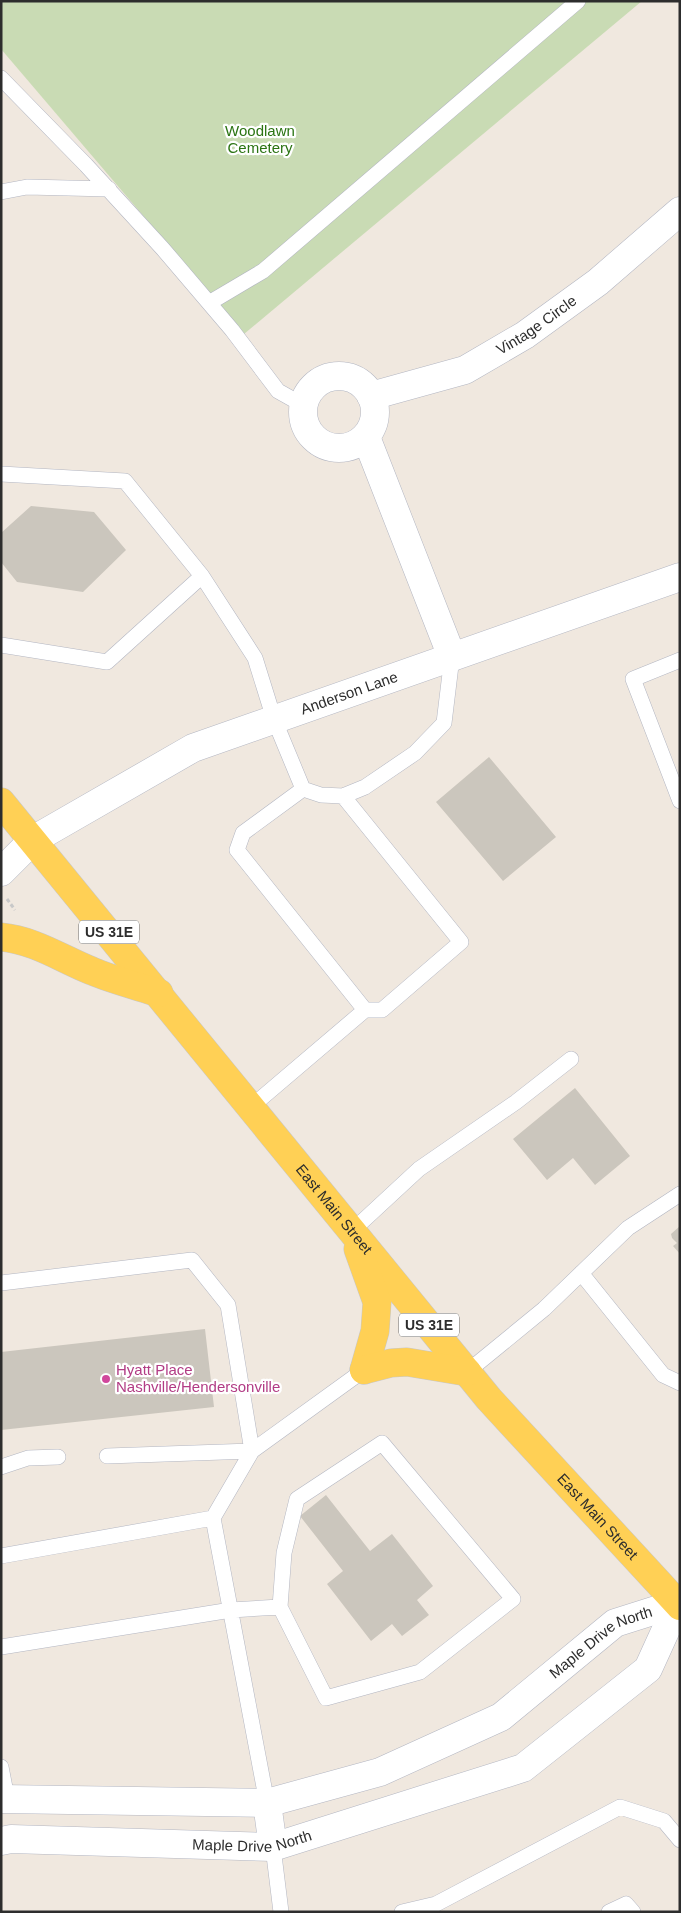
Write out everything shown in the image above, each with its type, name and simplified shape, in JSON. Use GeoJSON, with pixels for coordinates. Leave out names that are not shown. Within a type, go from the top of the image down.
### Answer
{"type":"FeatureCollection","features":[{"type":"Feature","properties":{"kind":"main road","name":"East Main Street"},"geometry":{"type":"LineString","coordinates":[[1,802],[467,1372],[495,1405],[679,1604]]}},
{"type":"Feature","properties":{"kind":"main road"},"geometry":{"type":"LineString","coordinates":[[1,938],[14,938],[37,946],[92,971],[159,993]]}},
{"type":"Feature","properties":{"kind":"main road"},"geometry":{"type":"LineString","coordinates":[[352,1231],[376,1302],[375,1331],[364,1370]]}},
{"type":"Feature","properties":{"kind":"main road"},"geometry":{"type":"LineString","coordinates":[[364,1370],[391,1363],[407,1362],[467,1372]]}},
{"type":"Feature","properties":{"kind":"street","name":"Vintage Circle"},"geometry":{"type":"LineString","coordinates":[[371,396],[465,370],[525,335],[598,282],[680,211]]}},
{"type":"Feature","properties":{"kind":"street"},"geometry":{"type":"LineString","coordinates":[[336,376],[349,377],[364,386],[371,396],[375,409],[375,420],[366,437],[353,447],[340,449],[323,446],[308,432],[303,405],[308,392],[323,379],[336,376]]}},
{"type":"Feature","properties":{"kind":"street"},"geometry":{"type":"LineString","coordinates":[[366,437],[452,658]]}},
{"type":"Feature","properties":{"kind":"street","name":"Anderson Lane"},"geometry":{"type":"LineString","coordinates":[[34,840],[193,748],[680,577]]}},
{"type":"Feature","properties":{"kind":"street"},"geometry":{"type":"LineString","coordinates":[[1,853],[34,840]]}},
{"type":"Feature","properties":{"kind":"street"},"geometry":{"type":"LineString","coordinates":[[1,872],[34,840]]}},
{"type":"Feature","properties":{"kind":"street","name":"Maple Drive North"},"geometry":{"type":"LineString","coordinates":[[4,1799],[267,1803],[380,1772],[501,1717],[615,1623],[679,1604]]}},
{"type":"Feature","properties":{"kind":"street","name":"Maple Drive North"},"geometry":{"type":"LineString","coordinates":[[6,1840],[274,1847],[522,1768],[648,1669],[679,1604]]}},
{"type":"Feature","properties":{"kind":"street"},"geometry":{"type":"LineString","coordinates":[[4,1799],[6,1840]]}},
{"type":"Feature","properties":{"kind":"street"},"geometry":{"type":"LineString","coordinates":[[267,1803],[274,1847]]}},
{"type":"Feature","properties":{"kind":"lane"},"geometry":{"type":"LineString","coordinates":[[209,303],[262,271],[578,1]]}},
{"type":"Feature","properties":{"kind":"lane"},"geometry":{"type":"LineString","coordinates":[[3,80],[109,189],[163,249],[232,330],[278,391],[303,405]]}},
{"type":"Feature","properties":{"kind":"lane"},"geometry":{"type":"LineString","coordinates":[[1,100],[3,80]]}},
{"type":"Feature","properties":{"kind":"lane"},"geometry":{"type":"LineString","coordinates":[[1,192],[27,186],[109,189]]}},
{"type":"Feature","properties":{"kind":"lane"},"geometry":{"type":"LineString","coordinates":[[1,474],[125,481],[202,576],[255,658],[274,719],[303,789],[321,795],[343,796],[365,787],[416,753],[444,723],[452,658]]}},
{"type":"Feature","properties":{"kind":"lane"},"geometry":{"type":"LineString","coordinates":[[1,645],[108,662],[202,576]]}},
{"type":"Feature","properties":{"kind":"lane"},"geometry":{"type":"LineString","coordinates":[[680,660],[633,679],[680,800]]}},
{"type":"Feature","properties":{"kind":"lane"},"geometry":{"type":"LineString","coordinates":[[303,789],[243,833],[237,850],[365,1010]]}},
{"type":"Feature","properties":{"kind":"lane"},"geometry":{"type":"LineString","coordinates":[[251,1107],[365,1010],[382,1010],[461,942],[343,796]]}},
{"type":"Feature","properties":{"kind":"lane"},"geometry":{"type":"LineString","coordinates":[[352,1231],[419,1169],[516,1102],[571,1059]]}},
{"type":"Feature","properties":{"kind":"lane"},"geometry":{"type":"LineString","coordinates":[[467,1372],[544,1309],[628,1228],[680,1194]]}},
{"type":"Feature","properties":{"kind":"lane"},"geometry":{"type":"LineString","coordinates":[[1,1283],[192,1260],[228,1305],[252,1451]]}},
{"type":"Feature","properties":{"kind":"lane"},"geometry":{"type":"LineString","coordinates":[[581,1273],[663,1375],[680,1383]]}},
{"type":"Feature","properties":{"kind":"lane"},"geometry":{"type":"LineString","coordinates":[[267,1803],[213,1518],[252,1451],[364,1370]]}},
{"type":"Feature","properties":{"kind":"lane"},"geometry":{"type":"LineString","coordinates":[[382,1443],[513,1599],[420,1672],[326,1698],[280,1607],[284,1553],[297,1499],[382,1443]]}},
{"type":"Feature","properties":{"kind":"lane"},"geometry":{"type":"LineString","coordinates":[[107,1456],[252,1451]]}},
{"type":"Feature","properties":{"kind":"lane"},"geometry":{"type":"LineString","coordinates":[[1,1467],[28,1458],[58,1457]]}},
{"type":"Feature","properties":{"kind":"lane"},"geometry":{"type":"LineString","coordinates":[[1,1556],[213,1518]]}},
{"type":"Feature","properties":{"kind":"lane"},"geometry":{"type":"LineString","coordinates":[[1,1647],[231,1610],[280,1607]]}},
{"type":"Feature","properties":{"kind":"lane"},"geometry":{"type":"LineString","coordinates":[[1,1767],[4,1799]]}},
{"type":"Feature","properties":{"kind":"lane"},"geometry":{"type":"LineString","coordinates":[[402,1912],[436,1904],[620,1807],[664,1821],[680,1840]]}},
{"type":"Feature","properties":{"kind":"lane"},"geometry":{"type":"LineString","coordinates":[[274,1847],[281,1912]]}},
{"type":"Feature","properties":{"kind":"lane"},"geometry":{"type":"LineString","coordinates":[[609,1912],[626,1904],[633,1912]]}},
{"type":"Feature","properties":{"kind":"green space","name":"Woodlawn Cemetery"},"geometry":{"type":"Polygon","coordinates":[[[1,1],[642,1],[244,334],[1,49],[1,1]]]}},
{"type":"Feature","properties":{"kind":"building"},"geometry":{"type":"Polygon","coordinates":[[[31,506],[94,512],[126,550],[83,592],[17,582],[1,562],[1,533],[31,506]]]}},
{"type":"Feature","properties":{"kind":"building"},"geometry":{"type":"Polygon","coordinates":[[[489,757],[556,837],[503,881],[436,802],[489,757]]]}},
{"type":"Feature","properties":{"kind":"building"},"geometry":{"type":"Polygon","coordinates":[[[575,1088],[630,1156],[595,1185],[573,1158],[547,1180],[513,1139],[575,1088]]]}},
{"type":"Feature","properties":{"kind":"building"},"geometry":{"type":"Polygon","coordinates":[[[680,1226],[680,1254],[673,1246],[677,1243],[671,1234],[680,1226]]]}},
{"type":"Feature","properties":{"kind":"building","name":"Hyatt Place Nashville/Hendersonville"},"geometry":{"type":"Polygon","coordinates":[[[205,1329],[214,1407],[1,1430],[1,1352],[205,1329]]]}},
{"type":"Feature","properties":{"kind":"building"},"geometry":{"type":"Polygon","coordinates":[[[326,1495],[370,1551],[392,1534],[433,1586],[417,1600],[429,1615],[402,1636],[392,1624],[371,1641],[327,1584],[343,1571],[300,1516],[326,1495]]]}},
{"type":"Feature","properties":{"kind":"place","name":"Hyatt Place Nashville/Hendersonville"},"geometry":{"type":"Point","coordinates":[106,1379]}}]}
